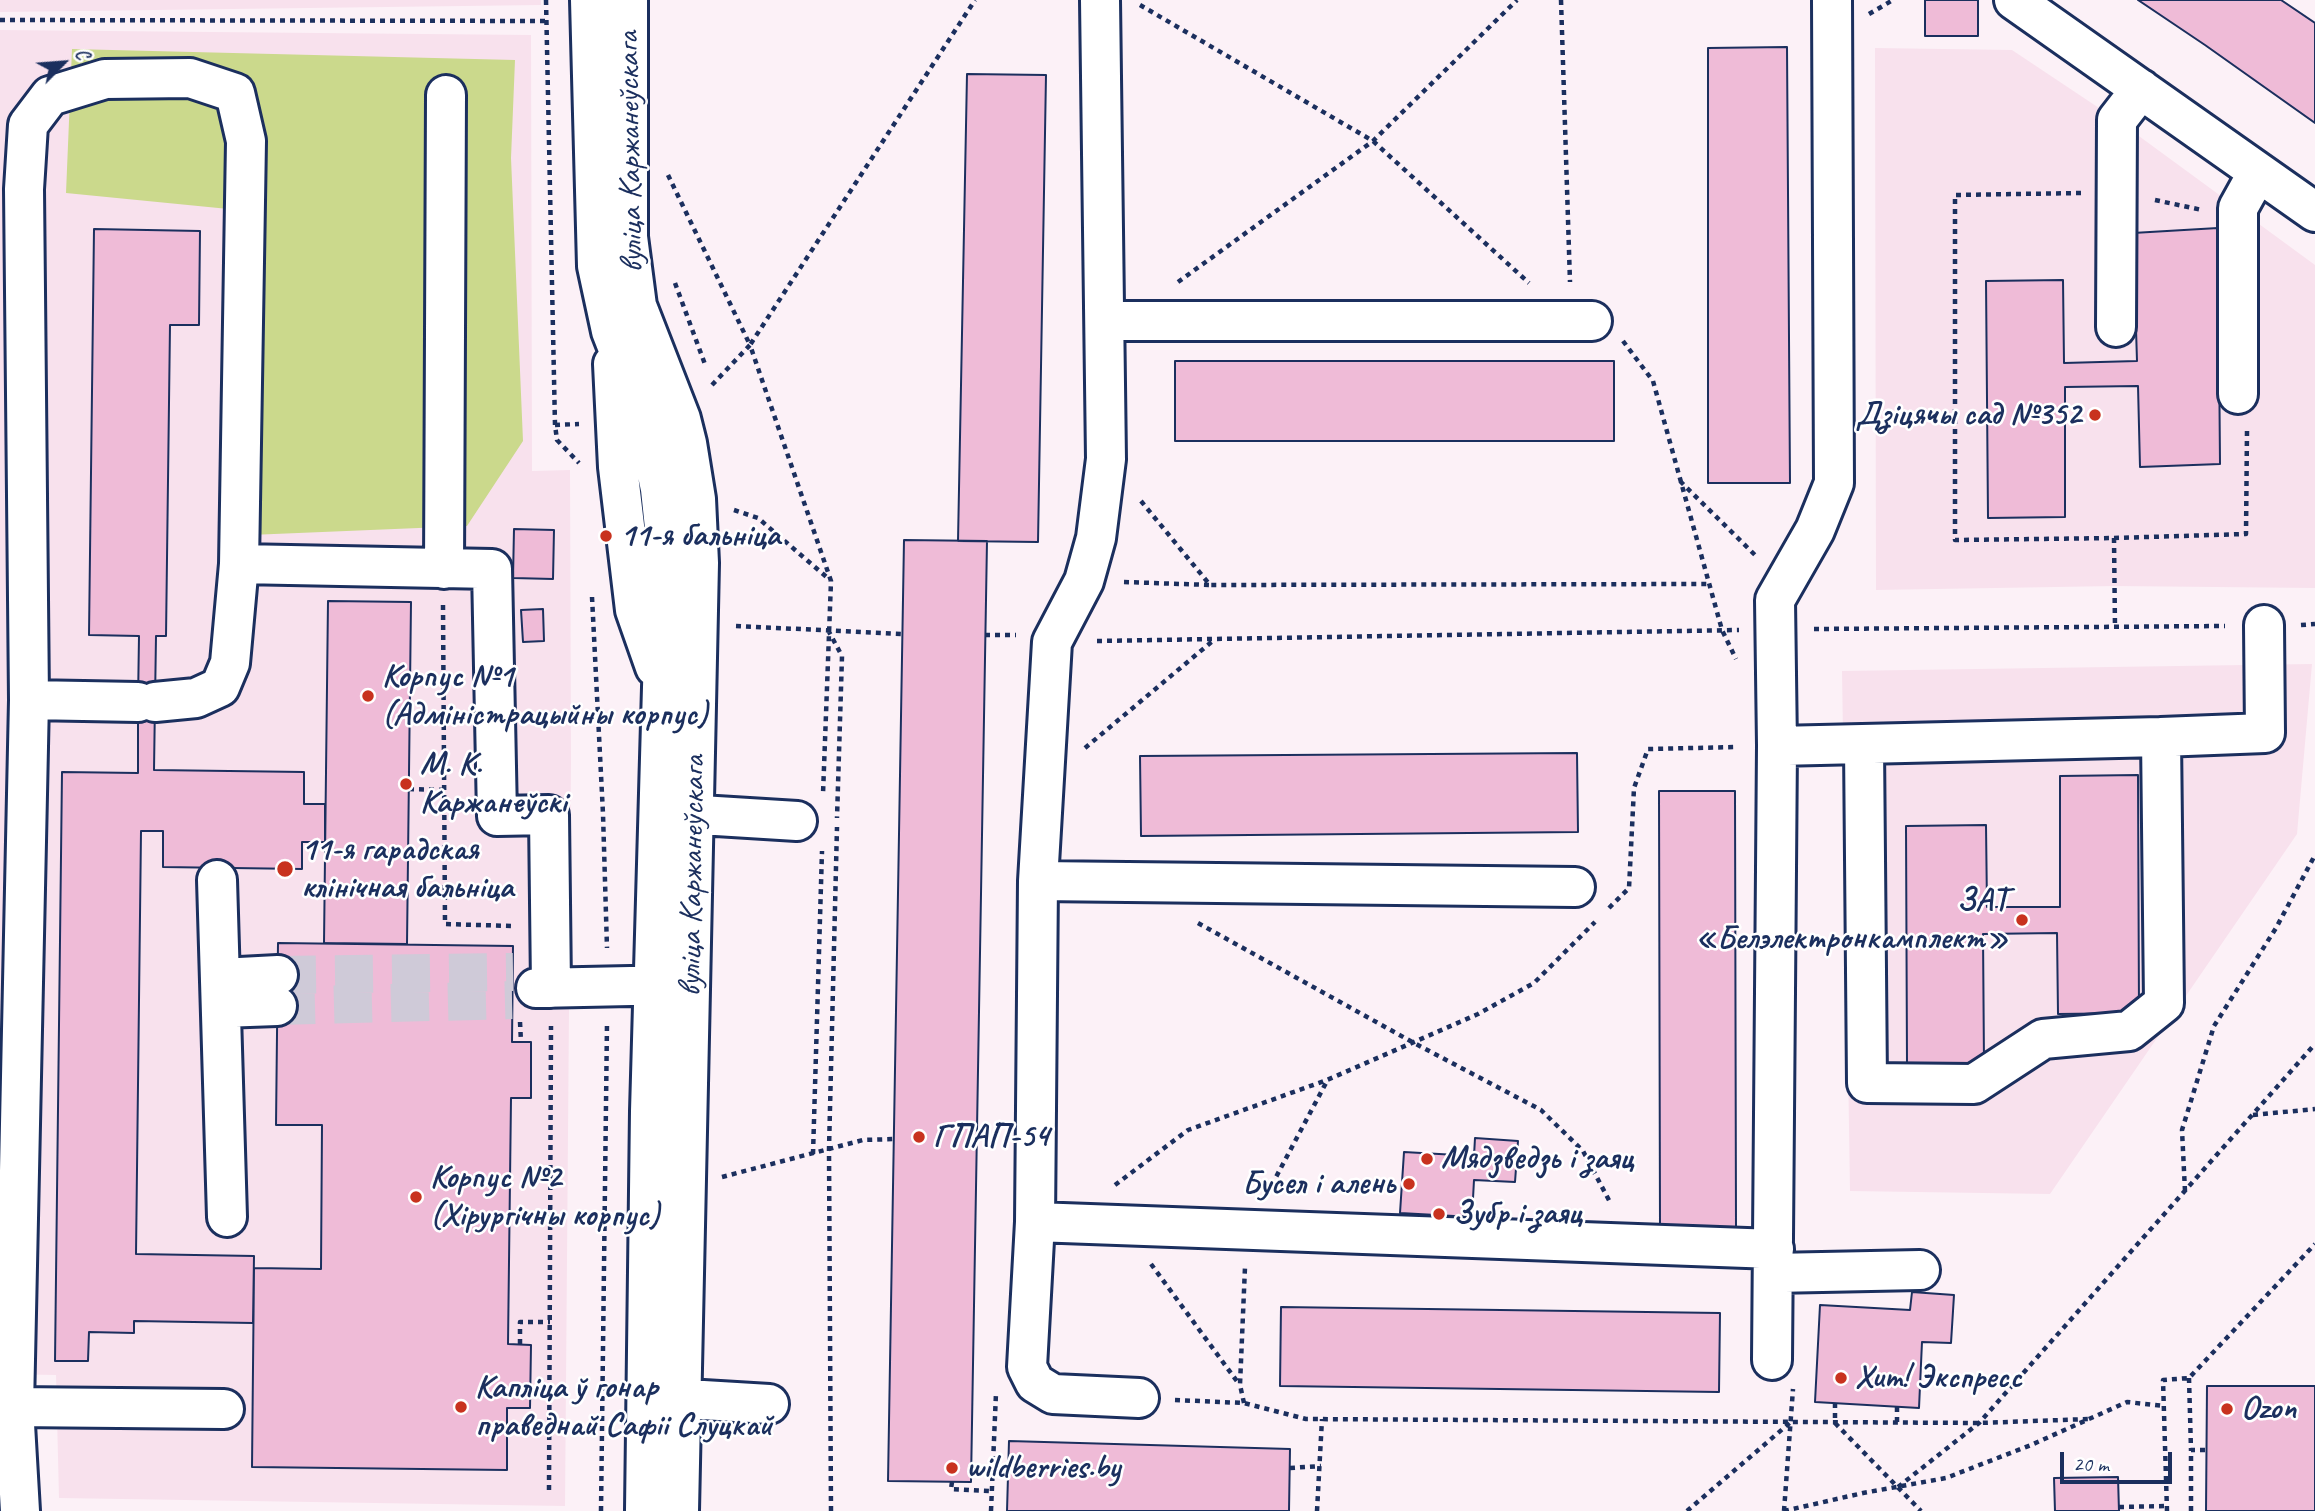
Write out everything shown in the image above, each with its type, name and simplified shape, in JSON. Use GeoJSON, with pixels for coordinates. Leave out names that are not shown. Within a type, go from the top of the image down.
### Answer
{"type":"FeatureCollection","features":[{"type":"Feature","properties":{"kind":"street","name":"вуліца Каржанеўскага"},"geometry":{"type":"LineString","coordinates":[[590,0],[597,265],[611,331],[646,421],[660,489],[666,546],[663,689],[677,814]]}},
{"type":"Feature","properties":{"kind":"street","name":"вуліца Каржанеўскага"},"geometry":{"type":"LineString","coordinates":[[628,0],[628,237],[637,306],[712,503],[699,563],[677,814],[664,1401],[645,1511]]}},
{"type":"Feature","properties":{"kind":"street"},"geometry":{"type":"LineString","coordinates":[[1100,0],[1106,459],[1096,538],[1084,581],[1052,642],[1038,881],[1035,1223],[1027,1367],[1035,1383],[1053,1394],[1139,1398]]}},
{"type":"Feature","properties":{"kind":"street"},"geometry":{"type":"LineString","coordinates":[[1772,1360],[1777,746],[1775,600],[1815,530],[1834,482],[1832,0]]}},
{"type":"Feature","properties":{"kind":"street"},"geometry":{"type":"LineString","coordinates":[[2018,1],[2315,212]]}},
{"type":"Feature","properties":{"kind":"street"},"geometry":{"type":"LineString","coordinates":[[20,1511],[10,1418],[29,700],[15,615],[12,189],[28,125],[50,96],[105,79],[190,78],[235,93],[246,141],[239,564],[230,663],[219,687],[197,698],[146,702],[29,700]]}},
{"type":"Feature","properties":{"kind":"street"},"geometry":{"type":"LineString","coordinates":[[2116,327],[2117,120],[2141,89]]}},
{"type":"Feature","properties":{"kind":"street"},"geometry":{"type":"LineString","coordinates":[[444,569],[446,95]]}},
{"type":"Feature","properties":{"kind":"street"},"geometry":{"type":"LineString","coordinates":[[2242,410],[2238,208],[2258,172]]}},
{"type":"Feature","properties":{"kind":"street"},"geometry":{"type":"LineString","coordinates":[[1105,321],[1581,321]]}},
{"type":"Feature","properties":{"kind":"street"},"geometry":{"type":"LineString","coordinates":[[239,564],[492,569],[497,816],[549,815],[533,994],[608,987],[672,986]]}},
{"type":"Feature","properties":{"kind":"street"},"geometry":{"type":"LineString","coordinates":[[1777,746],[2265,733],[2264,625]]}},
{"type":"Feature","properties":{"kind":"street"},"geometry":{"type":"LineString","coordinates":[[1864,745],[1867,1083],[1974,1084],[2043,1039],[2129,1031],[2164,1003],[2161,737]]}},
{"type":"Feature","properties":{"kind":"street"},"geometry":{"type":"LineString","coordinates":[[677,814],[810,808]]}},
{"type":"Feature","properties":{"kind":"street"},"geometry":{"type":"LineString","coordinates":[[217,880],[227,1217]]}},
{"type":"Feature","properties":{"kind":"street"},"geometry":{"type":"LineString","coordinates":[[1038,881],[1575,887]]}},
{"type":"Feature","properties":{"kind":"street"},"geometry":{"type":"LineString","coordinates":[[221,993],[277,991]]}},
{"type":"Feature","properties":{"kind":"street"},"geometry":{"type":"LineString","coordinates":[[1035,1223],[1637,1245],[1774,1261],[1920,1270]]}},
{"type":"Feature","properties":{"kind":"street","name":"вуліца Каржанеўскага"},"geometry":{"type":"LineString","coordinates":[[664,1401],[679,1511]]}},
{"type":"Feature","properties":{"kind":"street"},"geometry":{"type":"LineString","coordinates":[[664,1401],[769,1404]]}},
{"type":"Feature","properties":{"kind":"street"},"geometry":{"type":"LineString","coordinates":[[10,1418],[224,1409]]}},
{"type":"Feature","properties":{"kind":"path"},"geometry":{"type":"LineString","coordinates":[[546,0],[555,425],[557,440],[579,463],[581,472]]}},
{"type":"Feature","properties":{"kind":"path"},"geometry":{"type":"LineString","coordinates":[[712,385],[750,345],[975,0]]}},
{"type":"Feature","properties":{"kind":"path"},"geometry":{"type":"LineString","coordinates":[[1177,282],[1373,141],[1517,0]]}},
{"type":"Feature","properties":{"kind":"path"},"geometry":{"type":"LineString","coordinates":[[1561,0],[1581,321]]}},
{"type":"Feature","properties":{"kind":"path"},"geometry":{"type":"LineString","coordinates":[[0,20],[547,21]]}},
{"type":"Feature","properties":{"kind":"path"},"geometry":{"type":"LineString","coordinates":[[665,169],[750,345],[831,581],[810,808]]}},
{"type":"Feature","properties":{"kind":"path"},"geometry":{"type":"LineString","coordinates":[[2238,234],[2225,214],[2117,193],[1955,195],[1955,540],[2246,534],[2242,410]]}},
{"type":"Feature","properties":{"kind":"path"},"geometry":{"type":"LineString","coordinates":[[1106,459],[1210,584]]}},
{"type":"Feature","properties":{"kind":"path"},"geometry":{"type":"LineString","coordinates":[[1680,480],[1784,584]]}},
{"type":"Feature","properties":{"kind":"path"},"geometry":{"type":"LineString","coordinates":[[712,503],[758,518],[831,581]]}},
{"type":"Feature","properties":{"kind":"path"},"geometry":{"type":"LineString","coordinates":[[2115,538],[2115,628]]}},
{"type":"Feature","properties":{"kind":"path"},"geometry":{"type":"LineString","coordinates":[[1084,581],[1210,584],[1710,584]]}},
{"type":"Feature","properties":{"kind":"path"},"geometry":{"type":"LineString","coordinates":[[592,594],[608,987],[601,1511]]}},
{"type":"Feature","properties":{"kind":"path"},"geometry":{"type":"LineString","coordinates":[[1775,629],[2115,628],[2315,624]]}},
{"type":"Feature","properties":{"kind":"path"},"geometry":{"type":"LineString","coordinates":[[735,626],[903,634]]}},
{"type":"Feature","properties":{"kind":"path"},"geometry":{"type":"LineString","coordinates":[[828,630],[842,656],[829,1149],[831,1511]]}},
{"type":"Feature","properties":{"kind":"path"},"geometry":{"type":"LineString","coordinates":[[985,635],[1029,635],[1052,642],[1722,630]]}},
{"type":"Feature","properties":{"kind":"path"},"geometry":{"type":"LineString","coordinates":[[1044,782],[1215,639]]}},
{"type":"Feature","properties":{"kind":"path"},"geometry":{"type":"LineString","coordinates":[[1110,1189],[1188,1130],[1327,1080],[1478,1014],[1534,983],[1629,888],[1634,788],[1648,749],[1777,746]]}},
{"type":"Feature","properties":{"kind":"path"},"geometry":{"type":"LineString","coordinates":[[409,789],[445,790]]}},
{"type":"Feature","properties":{"kind":"path"},"geometry":{"type":"LineString","coordinates":[[813,1153],[822,850]]}},
{"type":"Feature","properties":{"kind":"path"},"geometry":{"type":"LineString","coordinates":[[2185,1191],[2182,1130],[2214,1026],[2276,928],[2315,855]]}},
{"type":"Feature","properties":{"kind":"path"},"geometry":{"type":"LineString","coordinates":[[1196,922],[1541,1110],[1583,1151],[1616,1215],[1637,1245]]}},
{"type":"Feature","properties":{"kind":"path"},"geometry":{"type":"LineString","coordinates":[[533,994],[550,1322],[549,1490]]}},
{"type":"Feature","properties":{"kind":"path"},"geometry":{"type":"LineString","coordinates":[[1898,1487],[1979,1423],[2315,1044]]}},
{"type":"Feature","properties":{"kind":"path"},"geometry":{"type":"LineString","coordinates":[[1244,1403],[1240,1385],[1247,1230],[1327,1080]]}},
{"type":"Feature","properties":{"kind":"path"},"geometry":{"type":"LineString","coordinates":[[2252,1115],[2315,1109]]}},
{"type":"Feature","properties":{"kind":"path"},"geometry":{"type":"LineString","coordinates":[[721,1178],[863,1140],[894,1139]]}},
{"type":"Feature","properties":{"kind":"path"},"geometry":{"type":"LineString","coordinates":[[1122,1226],[1240,1385]]}},
{"type":"Feature","properties":{"kind":"path"},"geometry":{"type":"LineString","coordinates":[[2119,1507],[2167,1509],[2163,1380],[2189,1378],[2315,1244]]}},
{"type":"Feature","properties":{"kind":"path"},"geometry":{"type":"LineString","coordinates":[[520,1344],[520,1322],[550,1322]]}},
{"type":"Feature","properties":{"kind":"path"},"geometry":{"type":"LineString","coordinates":[[2189,1378],[2191,1511]]}},
{"type":"Feature","properties":{"kind":"path"},"geometry":{"type":"LineString","coordinates":[[1139,1398],[1244,1403],[1306,1419],[1979,1423],[2090,1419]]}},
{"type":"Feature","properties":{"kind":"path"},"geometry":{"type":"LineString","coordinates":[[1792,1421],[1784,1511],[1946,1478],[2031,1445],[2127,1402],[2164,1406]]}},
{"type":"Feature","properties":{"kind":"path"},"geometry":{"type":"LineString","coordinates":[[1835,1403],[1835,1423],[1921,1511]]}},
{"type":"Feature","properties":{"kind":"path"},"geometry":{"type":"LineString","coordinates":[[1897,1407],[1897,1423]]}},
{"type":"Feature","properties":{"kind":"path"},"geometry":{"type":"LineString","coordinates":[[1318,1511],[1322,1419]]}},
{"type":"Feature","properties":{"kind":"path"},"geometry":{"type":"LineString","coordinates":[[1687,1511],[1792,1421]]}},
{"type":"Feature","properties":{"kind":"path"},"geometry":{"type":"LineString","coordinates":[[2191,1450],[2207,1450]]}},
{"type":"Feature","properties":{"kind":"path"},"geometry":{"type":"LineString","coordinates":[[1290,1468],[1321,1466]]}},
{"type":"Feature","properties":{"kind":"path"},"geometry":{"type":"LineString","coordinates":[[991,1511],[992,1469]]}},
{"type":"Feature","properties":{"kind":"path"},"geometry":{"type":"LineString","coordinates":[[952,1482],[951,1489],[991,1490]]}},
{"type":"Feature","properties":{"kind":"shaded area"},"geometry":{"type":"Polygon","coordinates":[[[0,0],[541,0],[541,5],[0,12],[0,0]]]}},
{"type":"Feature","properties":{"kind":"shaded area","name":"11-я гарадская клінічная бальніца"},"geometry":{"type":"Polygon","coordinates":[[[0,30],[531,35],[532,471],[570,470],[571,761],[565,1506],[59,1498],[56,1375],[0,1374],[0,30]]]}},
{"type":"Feature","properties":{"kind":"shaded area","name":"Дзіцячы сад №352"},"geometry":{"type":"Polygon","coordinates":[[[1875,48],[2012,50],[2117,120],[2315,265],[2315,588],[2115,586],[1876,590],[1875,48]]]}},
{"type":"Feature","properties":{"kind":"shaded area"},"geometry":{"type":"Polygon","coordinates":[[[2312,664],[2297,834],[2050,1194],[1850,1191],[1842,671],[2312,664]]]}},
{"type":"Feature","properties":{"kind":"green space"},"geometry":{"type":"Polygon","coordinates":[[[72,49],[515,60],[511,158],[523,441],[467,526],[250,535],[259,212],[66,193],[72,49]]]}},
{"type":"Feature","properties":{"kind":"building"},"geometry":{"type":"Polygon","coordinates":[[[1925,0],[1978,0],[1978,36],[1925,36],[1925,0]]]}},
{"type":"Feature","properties":{"kind":"building"},"geometry":{"type":"Polygon","coordinates":[[[2138,0],[2281,0],[2315,23],[2315,123],[2205,45],[2138,0]]]}},
{"type":"Feature","properties":{"kind":"building"},"geometry":{"type":"Polygon","coordinates":[[[1787,47],[1790,483],[1708,483],[1708,48],[1787,47]]]}},
{"type":"Feature","properties":{"kind":"building"},"geometry":{"type":"Polygon","coordinates":[[[967,74],[1046,75],[1038,542],[958,541],[967,74]]]}},
{"type":"Feature","properties":{"kind":"building"},"geometry":{"type":"Polygon","coordinates":[[[2218,228],[2220,464],[2140,467],[2138,386],[2065,387],[2065,517],[1988,518],[1986,281],[2063,280],[2064,363],[2137,361],[2133,233],[2218,228]]]}},
{"type":"Feature","properties":{"kind":"building"},"geometry":{"type":"Polygon","coordinates":[[[94,229],[200,231],[199,325],[170,325],[166,636],[156,636],[155,702],[138,702],[139,636],[89,635],[94,229]]]}},
{"type":"Feature","properties":{"kind":"building"},"geometry":{"type":"Polygon","coordinates":[[[1175,361],[1614,361],[1614,441],[1175,441],[1175,361]]]}},
{"type":"Feature","properties":{"kind":"building"},"geometry":{"type":"Polygon","coordinates":[[[514,529],[554,530],[553,579],[513,578],[514,529]]]}},
{"type":"Feature","properties":{"kind":"building"},"geometry":{"type":"Polygon","coordinates":[[[904,540],[987,541],[971,1482],[888,1481],[904,540]]]}},
{"type":"Feature","properties":{"kind":"building","name":"Корпус №1 (Адміністрацыйны корпус)"},"geometry":{"type":"Polygon","coordinates":[[[328,601],[411,602],[407,944],[324,943],[328,601]]]}},
{"type":"Feature","properties":{"kind":"building"},"geometry":{"type":"Polygon","coordinates":[[[543,609],[544,641],[523,642],[521,610],[543,609]]]}},
{"type":"Feature","properties":{"kind":"building"},"geometry":{"type":"Polygon","coordinates":[[[138,702],[155,702],[154,770],[304,772],[304,804],[325,804],[325,842],[302,842],[302,869],[163,867],[163,831],[141,831],[136,1254],[254,1256],[253,1323],[134,1321],[134,1333],[89,1332],[88,1361],[55,1361],[62,772],[138,773],[138,702]]]}},
{"type":"Feature","properties":{"kind":"building"},"geometry":{"type":"Polygon","coordinates":[[[1577,753],[1578,832],[1141,836],[1140,756],[1577,753]]]}},
{"type":"Feature","properties":{"kind":"building","name":"ЗАТ «Белэлектронкамплект»"},"geometry":{"type":"Polygon","coordinates":[[[2138,775],[2139,1013],[2058,1014],[2057,933],[1983,934],[1984,1064],[1907,1065],[1906,826],[1986,825],[1987,907],[2060,907],[2060,776],[2138,775]]]}},
{"type":"Feature","properties":{"kind":"building"},"geometry":{"type":"Polygon","coordinates":[[[1659,791],[1735,791],[1736,1230],[1660,1230],[1659,791]]]}},
{"type":"Feature","properties":{"kind":"building","name":"Корпус №2 (Хірургічны корпус)"},"geometry":{"type":"Polygon","coordinates":[[[278,943],[513,946],[512,1042],[531,1042],[531,1098],[511,1098],[508,1344],[531,1345],[530,1408],[507,1408],[507,1470],[252,1467],[254,1268],[321,1269],[322,1125],[276,1125],[278,943]]]}},
{"type":"Feature","properties":{"kind":"building"},"geometry":{"type":"Polygon","coordinates":[[[1475,1138],[1518,1141],[1515,1182],[1474,1180],[1472,1217],[1400,1213],[1404,1152],[1474,1156],[1475,1138]]]}},
{"type":"Feature","properties":{"kind":"building"},"geometry":{"type":"Polygon","coordinates":[[[1912,1292],[1954,1295],[1951,1343],[1922,1342],[1919,1408],[1815,1402],[1820,1305],[1910,1310],[1912,1292]]]}},
{"type":"Feature","properties":{"kind":"building"},"geometry":{"type":"Polygon","coordinates":[[[1281,1307],[1720,1313],[1719,1392],[1280,1386],[1281,1307]]]}},
{"type":"Feature","properties":{"kind":"building"},"geometry":{"type":"Polygon","coordinates":[[[2207,1386],[2315,1386],[2315,1511],[2206,1511],[2207,1386]]]}},
{"type":"Feature","properties":{"kind":"building"},"geometry":{"type":"Polygon","coordinates":[[[1009,1441],[1290,1449],[1289,1511],[1007,1511],[1009,1441]]]}},
{"type":"Feature","properties":{"kind":"building"},"geometry":{"type":"Polygon","coordinates":[[[2118,1477],[2119,1511],[2055,1511],[2054,1478],[2118,1477]]]}},
{"type":"Feature","properties":{"kind":"tunnel"},"geometry":{"type":"LineString","coordinates":[[278,975],[513,972]]}},
{"type":"Feature","properties":{"kind":"tunnel"},"geometry":{"type":"LineString","coordinates":[[277,1006],[512,1000]]}},
{"type":"Feature","properties":{"kind":"place","name":"Дзіцячы сад №352"},"geometry":{"type":"Point","coordinates":[2095,415]}},
{"type":"Feature","properties":{"kind":"place","name":"11-я бальніца"},"geometry":{"type":"Point","coordinates":[606,536]}},
{"type":"Feature","properties":{"kind":"place","name":"Корпус №1 (Адміністрацыйны корпус)"},"geometry":{"type":"Point","coordinates":[368,696]}},
{"type":"Feature","properties":{"kind":"place","name":"М. К. Каржанеўскі"},"geometry":{"type":"Point","coordinates":[406,784]}},
{"type":"Feature","properties":{"kind":"place","name":"11-я гарадская клінічная бальніца"},"geometry":{"type":"Point","coordinates":[285,869]}},
{"type":"Feature","properties":{"kind":"place","name":"ЗАТ «Белэлектронкамплект»"},"geometry":{"type":"Point","coordinates":[2022,920]}},
{"type":"Feature","properties":{"kind":"place","name":"ГПАП-54"},"geometry":{"type":"Point","coordinates":[919,1137]}},
{"type":"Feature","properties":{"kind":"place","name":"Мядзведзь і заяц"},"geometry":{"type":"Point","coordinates":[1427,1159]}},
{"type":"Feature","properties":{"kind":"place","name":"Бусел і алень"},"geometry":{"type":"Point","coordinates":[1409,1184]}},
{"type":"Feature","properties":{"kind":"place","name":"Корпус №2 (Хірургічны корпус)"},"geometry":{"type":"Point","coordinates":[416,1197]}},
{"type":"Feature","properties":{"kind":"place","name":"Зубр і заяц"},"geometry":{"type":"Point","coordinates":[1439,1214]}},
{"type":"Feature","properties":{"kind":"place","name":"Хит! Экспресс"},"geometry":{"type":"Point","coordinates":[1841,1378]}},
{"type":"Feature","properties":{"kind":"place","name":"Капліца ў гонар праведнай Сафіі Слуцкай"},"geometry":{"type":"Point","coordinates":[461,1407]}},
{"type":"Feature","properties":{"kind":"place","name":"Ozon"},"geometry":{"type":"Point","coordinates":[2227,1409]}},
{"type":"Feature","properties":{"kind":"place","name":"wildberries.by"},"geometry":{"type":"Point","coordinates":[952,1468]}}]}
